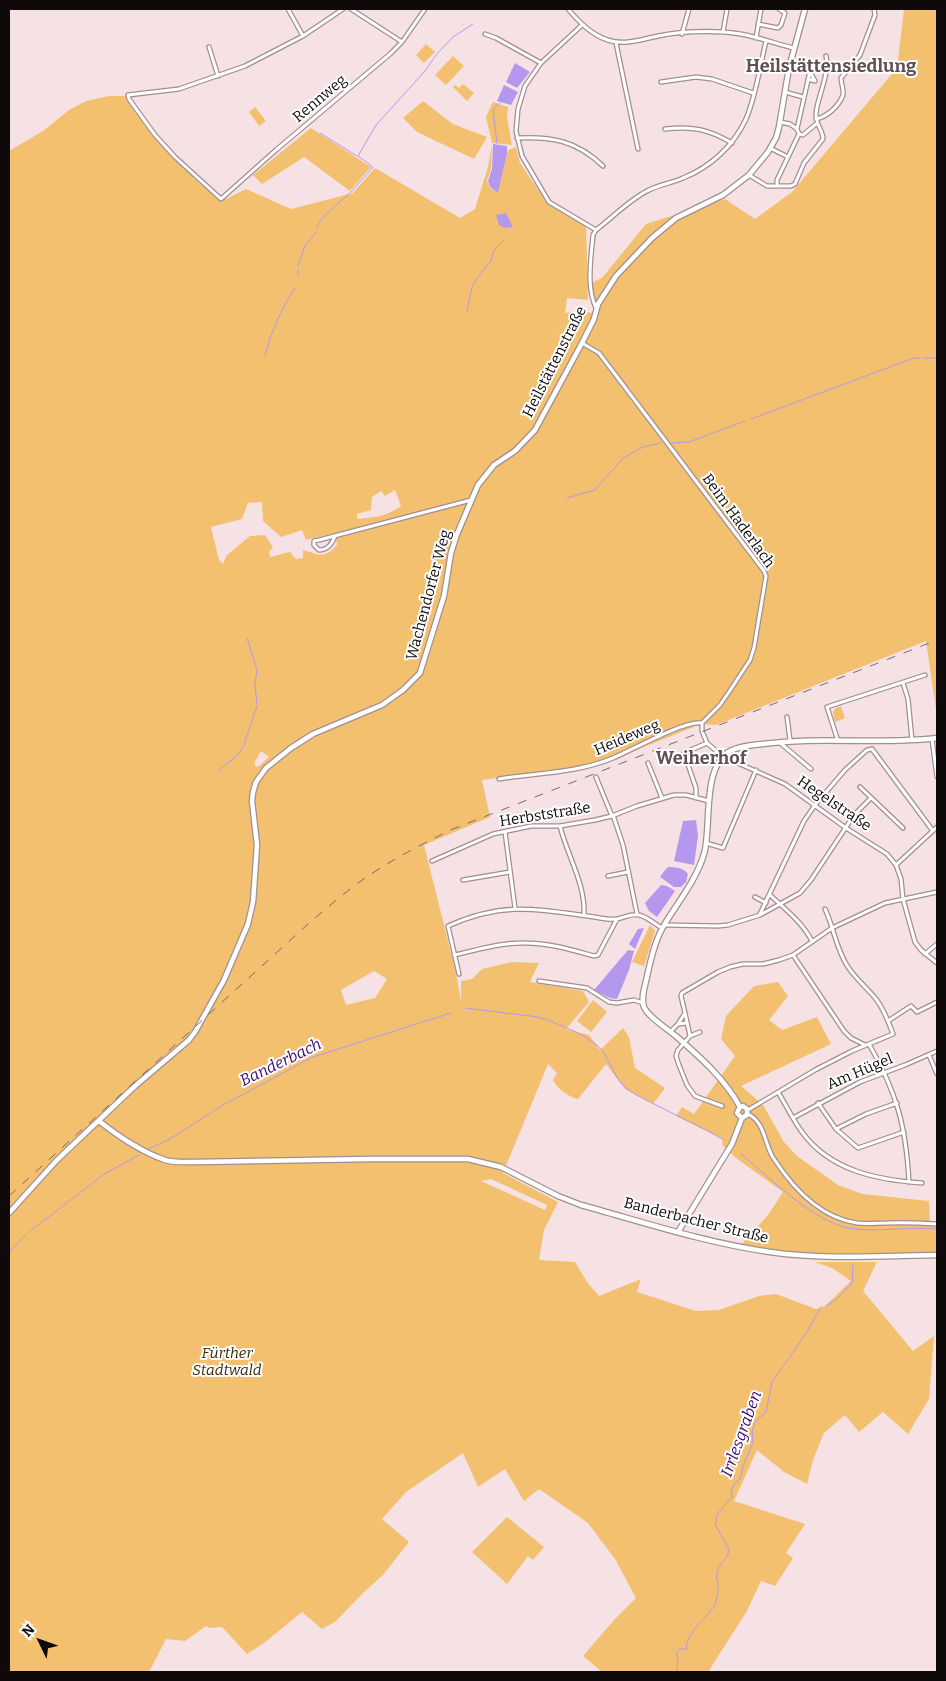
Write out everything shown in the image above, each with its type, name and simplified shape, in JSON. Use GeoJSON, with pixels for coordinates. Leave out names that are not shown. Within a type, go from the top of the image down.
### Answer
{"type":"FeatureCollection","features":[{"type":"Feature","properties":{"kind":"street"},"geometry":{"type":"LineString","coordinates":[[288,9],[303,36]]}},
{"type":"Feature","properties":{"kind":"street"},"geometry":{"type":"LineString","coordinates":[[208,47],[218,76],[271,54],[303,36],[343,9]]}},
{"type":"Feature","properties":{"kind":"street"},"geometry":{"type":"LineString","coordinates":[[352,9],[402,42]]}},
{"type":"Feature","properties":{"kind":"street","name":"Rennweg"},"geometry":{"type":"LineString","coordinates":[[218,76],[179,89],[128,95],[155,135],[182,163],[222,199],[276,150],[390,54],[402,42],[425,9]]}},
{"type":"Feature","properties":{"kind":"street"},"geometry":{"type":"LineString","coordinates":[[568,9],[594,34],[616,43],[660,36],[723,32],[756,38],[793,48]]}},
{"type":"Feature","properties":{"kind":"street"},"geometry":{"type":"LineString","coordinates":[[682,34],[689,9]]}},
{"type":"Feature","properties":{"kind":"street"},"geometry":{"type":"LineString","coordinates":[[723,32],[727,9]]}},
{"type":"Feature","properties":{"kind":"street"},"geometry":{"type":"LineString","coordinates":[[756,38],[762,9]]}},
{"type":"Feature","properties":{"kind":"street"},"geometry":{"type":"LineString","coordinates":[[758,24],[778,28],[785,13],[778,9]]}},
{"type":"Feature","properties":{"kind":"street","name":"Heilstättenstraße"},"geometry":{"type":"LineString","coordinates":[[472,500],[478,485],[494,465],[515,451],[535,430],[582,343],[603,294],[616,276],[652,238],[676,218],[723,196],[749,175],[760,163],[776,138],[793,48],[805,9]]}},
{"type":"Feature","properties":{"kind":"street"},"geometry":{"type":"LineString","coordinates":[[816,119],[824,118],[832,111],[844,92],[841,78],[860,54],[875,15],[874,9]]}},
{"type":"Feature","properties":{"kind":"street"},"geometry":{"type":"LineString","coordinates":[[582,24],[541,63],[529,80],[522,94],[516,120],[517,138],[522,156],[549,202],[596,230]]}},
{"type":"Feature","properties":{"kind":"street"},"geometry":{"type":"LineString","coordinates":[[485,34],[496,38],[541,63]]}},
{"type":"Feature","properties":{"kind":"street"},"geometry":{"type":"LineString","coordinates":[[596,309],[592,300],[590,272],[593,235],[596,230],[640,195],[704,168],[732,143],[746,118],[766,41]]}},
{"type":"Feature","properties":{"kind":"street"},"geometry":{"type":"LineString","coordinates":[[616,43],[638,149]]}},
{"type":"Feature","properties":{"kind":"street"},"geometry":{"type":"LineString","coordinates":[[749,175],[767,186],[791,186],[795,184],[804,164],[823,139],[816,124],[815,115],[823,83],[826,56]]}},
{"type":"Feature","properties":{"kind":"street"},"geometry":{"type":"LineString","coordinates":[[804,68],[810,71],[814,81]]}},
{"type":"Feature","properties":{"kind":"street"},"geometry":{"type":"LineString","coordinates":[[797,129],[810,71]]}},
{"type":"Feature","properties":{"kind":"street"},"geometry":{"type":"LineString","coordinates":[[661,82],[680,79],[712,79],[753,94]]}},
{"type":"Feature","properties":{"kind":"street"},"geometry":{"type":"LineString","coordinates":[[808,79],[823,83]]}},
{"type":"Feature","properties":{"kind":"street"},"geometry":{"type":"LineString","coordinates":[[784,92],[804,97]]}},
{"type":"Feature","properties":{"kind":"street"},"geometry":{"type":"LineString","coordinates":[[776,185],[799,134],[797,129],[790,124],[780,122]]}},
{"type":"Feature","properties":{"kind":"street"},"geometry":{"type":"LineString","coordinates":[[799,134],[803,135],[816,124]]}},
{"type":"Feature","properties":{"kind":"street"},"geometry":{"type":"LineString","coordinates":[[665,129],[699,128],[712,132],[732,143]]}},
{"type":"Feature","properties":{"kind":"street"},"geometry":{"type":"LineString","coordinates":[[517,138],[539,137],[561,141],[589,155],[603,166]]}},
{"type":"Feature","properties":{"kind":"street"},"geometry":{"type":"LineString","coordinates":[[770,148],[788,157]]}},
{"type":"Feature","properties":{"kind":"street","name":"Beim Haderlach"},"geometry":{"type":"LineString","coordinates":[[582,343],[599,353],[766,576],[754,648],[750,660],[720,705],[702,723]]}},
{"type":"Feature","properties":{"kind":"street"},"geometry":{"type":"LineString","coordinates":[[335,536],[329,547],[324,550],[319,550],[314,545],[314,541],[472,500]]}},
{"type":"Feature","properties":{"kind":"street","name":"Wachendorfer Weg"},"geometry":{"type":"LineString","coordinates":[[9,1213],[57,1160],[135,1086],[189,1040],[204,1019],[224,980],[248,924],[253,902],[257,845],[252,792],[260,774],[291,748],[313,734],[387,702],[403,690],[420,673],[444,596],[451,554],[457,534],[472,500]]}},
{"type":"Feature","properties":{"kind":"street"},"geometry":{"type":"LineString","coordinates":[[838,741],[827,707],[925,676]]}},
{"type":"Feature","properties":{"kind":"street"},"geometry":{"type":"LineString","coordinates":[[903,683],[908,699],[912,740]]}},
{"type":"Feature","properties":{"kind":"street"},"geometry":{"type":"LineString","coordinates":[[787,717],[790,740]]}},
{"type":"Feature","properties":{"kind":"street","name":"Heideweg"},"geometry":{"type":"LineString","coordinates":[[499,779],[550,774],[594,764],[666,734],[695,723],[702,723]]}},
{"type":"Feature","properties":{"kind":"street"},"geometry":{"type":"LineString","coordinates":[[702,723],[702,731],[707,743],[722,756]]}},
{"type":"Feature","properties":{"kind":"street"},"geometry":{"type":"LineString","coordinates":[[740,1107],[720,1077],[684,1043],[650,1015],[644,1009],[643,1003],[653,954],[663,927],[700,865],[706,843],[709,801],[716,771],[722,756],[732,750],[744,747],[790,740],[873,741],[935,739],[937,777]]}},
{"type":"Feature","properties":{"kind":"street"},"geometry":{"type":"LineString","coordinates":[[873,741],[872,749],[933,831]]}},
{"type":"Feature","properties":{"kind":"street"},"geometry":{"type":"LineString","coordinates":[[779,742],[811,769]]}},
{"type":"Feature","properties":{"kind":"street"},"geometry":{"type":"LineString","coordinates":[[696,798],[696,788],[684,753],[707,743]]}},
{"type":"Feature","properties":{"kind":"street"},"geometry":{"type":"LineString","coordinates":[[760,915],[804,821],[845,770],[867,750],[872,749]]}},
{"type":"Feature","properties":{"kind":"street","name":"Hegelstraße"},"geometry":{"type":"LineString","coordinates":[[722,756],[785,784],[846,828],[881,848],[896,865],[916,942],[925,954]]}},
{"type":"Feature","properties":{"kind":"street"},"geometry":{"type":"LineString","coordinates":[[648,763],[662,798]]}},
{"type":"Feature","properties":{"kind":"street"},"geometry":{"type":"LineString","coordinates":[[706,843],[722,848],[756,770]]}},
{"type":"Feature","properties":{"kind":"street"},"geometry":{"type":"LineString","coordinates":[[596,776],[622,845],[637,914]]}},
{"type":"Feature","properties":{"kind":"street"},"geometry":{"type":"LineString","coordinates":[[860,787],[903,828]]}},
{"type":"Feature","properties":{"kind":"street","name":"Herbststraße"},"geometry":{"type":"LineString","coordinates":[[432,861],[492,835],[531,826],[560,826],[612,815],[677,794],[709,801]]}},
{"type":"Feature","properties":{"kind":"street"},"geometry":{"type":"LineString","coordinates":[[459,974],[448,926],[470,917],[515,908],[617,919],[637,914],[663,927],[718,926],[760,915],[800,893],[811,880],[854,815],[871,798]]}},
{"type":"Feature","properties":{"kind":"street"},"geometry":{"type":"LineString","coordinates":[[560,826],[580,882],[584,915]]}},
{"type":"Feature","properties":{"kind":"street"},"geometry":{"type":"LineString","coordinates":[[896,865],[937,828]]}},
{"type":"Feature","properties":{"kind":"street"},"geometry":{"type":"LineString","coordinates":[[505,832],[515,908]]}},
{"type":"Feature","properties":{"kind":"street"},"geometry":{"type":"LineString","coordinates":[[463,880],[510,872]]}},
{"type":"Feature","properties":{"kind":"street"},"geometry":{"type":"LineString","coordinates":[[608,876],[628,872]]}},
{"type":"Feature","properties":{"kind":"street"},"geometry":{"type":"LineString","coordinates":[[690,1036],[684,1013],[682,993],[718,972],[743,964],[763,964],[779,960],[793,954],[832,928],[885,903],[937,892]]}},
{"type":"Feature","properties":{"kind":"street"},"geometry":{"type":"LineString","coordinates":[[770,896],[800,923],[812,941]]}},
{"type":"Feature","properties":{"kind":"street"},"geometry":{"type":"LineString","coordinates":[[755,897],[766,903]]}},
{"type":"Feature","properties":{"kind":"street"},"geometry":{"type":"LineString","coordinates":[[678,1232],[732,1144],[742,1118],[748,1112],[816,1070],[867,1044],[893,1034],[878,1002],[849,969],[840,951],[832,928],[832,922],[825,909]]}},
{"type":"Feature","properties":{"kind":"street"},"geometry":{"type":"LineString","coordinates":[[454,955],[504,944],[527,943],[547,945],[594,956],[598,955],[617,919]]}},
{"type":"Feature","properties":{"kind":"street"},"geometry":{"type":"LineString","coordinates":[[937,944],[925,954],[937,963]]}},
{"type":"Feature","properties":{"kind":"street"},"geometry":{"type":"LineString","coordinates":[[793,954],[844,1031],[851,1038],[867,1044],[885,1073],[897,1103],[904,1132],[909,1182]]}},
{"type":"Feature","properties":{"kind":"street"},"geometry":{"type":"LineString","coordinates":[[539,980],[587,988],[609,1002],[617,1003],[634,1000],[643,1003]]}},
{"type":"Feature","properties":{"kind":"street"},"geometry":{"type":"LineString","coordinates":[[888,1021],[911,1006],[917,1012],[937,1002]]}},
{"type":"Feature","properties":{"kind":"street"},"geometry":{"type":"LineString","coordinates":[[671,1032],[684,1013]]}},
{"type":"Feature","properties":{"kind":"street"},"geometry":{"type":"LineString","coordinates":[[678,1024],[687,1023]]}},
{"type":"Feature","properties":{"kind":"street"},"geometry":{"type":"LineString","coordinates":[[700,1032],[690,1036],[676,1053],[676,1056],[691,1092],[695,1096],[722,1106]]}},
{"type":"Feature","properties":{"kind":"street","name":"Am Hügel"},"geometry":{"type":"LineString","coordinates":[[794,1118],[818,1103],[860,1082],[937,1051]]}},
{"type":"Feature","properties":{"kind":"street"},"geometry":{"type":"LineString","coordinates":[[930,1055],[937,1074]]}},
{"type":"Feature","properties":{"kind":"street"},"geometry":{"type":"LineString","coordinates":[[778,1092],[802,1132],[825,1155],[840,1164],[872,1176],[922,1183]]}},
{"type":"Feature","properties":{"kind":"street"},"geometry":{"type":"LineString","coordinates":[[818,1103],[836,1129],[855,1146],[861,1148],[904,1132]]}},
{"type":"Feature","properties":{"kind":"street"},"geometry":{"type":"LineString","coordinates":[[836,1129],[866,1114],[897,1103]]}},
{"type":"Feature","properties":{"kind":"street"},"geometry":{"type":"LineString","coordinates":[[740,1107],[745,1107],[757,1122],[766,1137],[773,1158],[791,1180],[809,1200],[829,1214],[849,1221],[863,1223],[910,1222],[937,1224]]}},
{"type":"Feature","properties":{"kind":"street"},"geometry":{"type":"LineString","coordinates":[[740,1107],[737,1113],[742,1118]]}},
{"type":"Feature","properties":{"kind":"street","name":"Banderbacher Straße"},"geometry":{"type":"LineString","coordinates":[[99,1121],[112,1131],[150,1153],[173,1161],[468,1159],[488,1163],[507,1170],[569,1201],[731,1245],[790,1255],[850,1257],[937,1254]]}},
{"type":"Feature","properties":{"kind":"green space","name":"Fürther Stadtwald"},"geometry":{"type":"Polygon","coordinates":[[[904,9],[937,9],[937,716],[926,641],[716,725],[701,724],[602,764],[482,780],[490,817],[424,845],[456,973],[461,1001],[461,981],[472,979],[482,969],[512,962],[539,963],[530,982],[583,991],[589,1002],[566,1029],[589,1035],[600,1050],[623,1028],[629,1037],[635,1068],[665,1088],[653,1104],[625,1089],[606,1064],[578,1099],[567,1094],[557,1086],[553,1080],[557,1073],[548,1064],[503,1173],[558,1202],[544,1230],[539,1260],[575,1262],[587,1282],[599,1296],[641,1279],[637,1292],[696,1311],[719,1310],[759,1296],[776,1294],[816,1309],[825,1306],[851,1281],[832,1268],[815,1262],[877,1262],[863,1291],[913,1351],[934,1336],[929,1399],[908,1434],[883,1412],[859,1432],[845,1415],[824,1433],[813,1460],[807,1484],[784,1472],[757,1450],[734,1501],[805,1524],[786,1553],[793,1558],[775,1586],[761,1581],[747,1611],[708,1672],[602,1672],[583,1656],[636,1598],[615,1559],[588,1523],[539,1489],[524,1501],[505,1469],[478,1487],[463,1453],[406,1492],[382,1519],[409,1542],[383,1575],[335,1622],[322,1629],[302,1612],[264,1643],[247,1654],[222,1627],[210,1628],[206,1626],[185,1641],[166,1639],[149,1672],[9,1672],[9,151],[43,131],[69,110],[86,101],[109,96],[126,96],[158,140],[174,158],[201,185],[226,199],[246,189],[291,209],[353,193],[375,168],[460,218],[475,209],[488,167],[492,145],[491,169],[487,181],[490,188],[498,193],[508,150],[516,147],[520,163],[548,204],[586,226],[588,300],[567,298],[565,313],[578,311],[593,313],[593,282],[602,278],[646,224],[725,199],[755,219],[792,192],[897,68],[904,9]],[[395,490],[385,496],[381,491],[372,497],[371,510],[357,514],[357,519],[375,517],[401,506],[395,490]],[[262,502],[248,503],[242,519],[211,527],[219,560],[223,564],[227,555],[250,536],[265,535],[273,547],[269,552],[270,557],[290,552],[296,559],[303,558],[303,550],[322,555],[337,545],[335,533],[306,540],[302,530],[281,537],[263,521],[262,502]],[[261,751],[254,763],[256,767],[259,766],[269,757],[261,751]],[[374,971],[341,990],[346,1005],[375,998],[387,979],[374,971]],[[491,1179],[481,1181],[545,1210],[547,1205],[491,1179]]]}},
{"type":"Feature","properties":{"kind":"green space"},"geometry":{"type":"Polygon","coordinates":[[[426,44],[435,52],[424,63],[416,55],[426,44]]]}},
{"type":"Feature","properties":{"kind":"green space"},"geometry":{"type":"Polygon","coordinates":[[[453,56],[464,66],[446,85],[435,75],[453,56]]]}},
{"type":"Feature","properties":{"kind":"green space"},"geometry":{"type":"Polygon","coordinates":[[[463,84],[474,93],[467,101],[453,87],[455,85],[459,88],[463,84]]]}},
{"type":"Feature","properties":{"kind":"green space"},"geometry":{"type":"Polygon","coordinates":[[[423,101],[453,124],[487,137],[474,159],[417,132],[403,118],[423,101]]]}},
{"type":"Feature","properties":{"kind":"green space"},"geometry":{"type":"Polygon","coordinates":[[[493,102],[508,107],[507,117],[512,145],[492,143],[486,117],[493,102]]]}},
{"type":"Feature","properties":{"kind":"green space"},"geometry":{"type":"Polygon","coordinates":[[[255,107],[266,121],[259,126],[249,112],[255,107]]]}},
{"type":"Feature","properties":{"kind":"green space"},"geometry":{"type":"Polygon","coordinates":[[[311,128],[371,167],[350,191],[304,157],[262,184],[253,175],[311,128]]]}},
{"type":"Feature","properties":{"kind":"green space"},"geometry":{"type":"Polygon","coordinates":[[[841,706],[845,718],[835,722],[833,712],[841,706]]]}},
{"type":"Feature","properties":{"kind":"green space"},"geometry":{"type":"Polygon","coordinates":[[[650,925],[655,931],[644,966],[632,962],[650,925]]]}},
{"type":"Feature","properties":{"kind":"green space"},"geometry":{"type":"Polygon","coordinates":[[[778,982],[788,996],[769,1020],[782,1030],[817,1017],[831,1044],[741,1086],[763,1105],[784,1142],[797,1156],[838,1185],[862,1194],[929,1201],[930,1222],[937,1223],[937,1253],[815,1254],[779,1252],[741,1245],[768,1215],[783,1192],[736,1158],[722,1145],[723,1139],[676,1116],[682,1107],[694,1114],[735,1056],[721,1039],[726,1016],[754,986],[778,982]]]}},
{"type":"Feature","properties":{"kind":"green space"},"geometry":{"type":"Polygon","coordinates":[[[593,1000],[607,1012],[591,1032],[577,1021],[593,1000]]]}},
{"type":"Feature","properties":{"kind":"green space"},"geometry":{"type":"Polygon","coordinates":[[[507,1517],[544,1547],[533,1560],[528,1556],[507,1584],[472,1552],[507,1517]]]}},
{"type":"Feature","properties":{"kind":"shaded area"},"geometry":{"type":"Polygon","coordinates":[[[515,63],[530,72],[517,88],[506,82],[515,63]]]}},
{"type":"Feature","properties":{"kind":"shaded area"},"geometry":{"type":"Polygon","coordinates":[[[504,85],[518,92],[511,105],[497,101],[504,85]]]}},
{"type":"Feature","properties":{"kind":"shaded area"},"geometry":{"type":"Polygon","coordinates":[[[493,144],[507,146],[507,154],[498,193],[490,187],[488,181],[492,169],[493,144]]]}},
{"type":"Feature","properties":{"kind":"shaded area"},"geometry":{"type":"Polygon","coordinates":[[[506,213],[513,227],[504,228],[499,225],[496,215],[506,213]]]}},
{"type":"Feature","properties":{"kind":"shaded area"},"geometry":{"type":"Polygon","coordinates":[[[696,820],[698,836],[694,865],[674,861],[683,821],[696,820]]]}},
{"type":"Feature","properties":{"kind":"shaded area"},"geometry":{"type":"Polygon","coordinates":[[[668,867],[679,868],[688,874],[686,882],[681,887],[674,887],[660,877],[668,867]]]}},
{"type":"Feature","properties":{"kind":"shaded area"},"geometry":{"type":"Polygon","coordinates":[[[661,885],[675,891],[657,917],[649,911],[645,903],[661,885]]]}},
{"type":"Feature","properties":{"kind":"shaded area"},"geometry":{"type":"Polygon","coordinates":[[[644,928],[635,949],[629,944],[638,929],[644,928]]]}},
{"type":"Feature","properties":{"kind":"shaded area"},"geometry":{"type":"Polygon","coordinates":[[[628,950],[634,951],[629,970],[617,999],[610,998],[594,990],[628,950]]]}},
{"type":"Feature","properties":{"kind":"waterway"},"geometry":{"type":"LineString","coordinates":[[317,227],[321,219],[352,191],[373,167],[358,156],[376,125],[453,37],[473,24]]}},
{"type":"Feature","properties":{"kind":"waterway"},"geometry":{"type":"LineString","coordinates":[[497,143],[493,109],[500,103]]}},
{"type":"Feature","properties":{"kind":"waterway"},"geometry":{"type":"LineString","coordinates":[[320,133],[357,156]]}},
{"type":"Feature","properties":{"kind":"waterway"},"geometry":{"type":"LineString","coordinates":[[298,266],[305,246],[316,232]]}},
{"type":"Feature","properties":{"kind":"waterway"},"geometry":{"type":"LineString","coordinates":[[467,311],[472,287],[491,261],[494,250],[503,241]]}},
{"type":"Feature","properties":{"kind":"waterway"},"geometry":{"type":"LineString","coordinates":[[298,270],[298,275]]}},
{"type":"Feature","properties":{"kind":"waterway"},"geometry":{"type":"LineString","coordinates":[[265,356],[277,321],[295,288]]}},
{"type":"Feature","properties":{"kind":"waterway"},"geometry":{"type":"LineString","coordinates":[[751,419],[914,358],[920,358]]}},
{"type":"Feature","properties":{"kind":"waterway"},"geometry":{"type":"LineString","coordinates":[[923,358],[937,358]]}},
{"type":"Feature","properties":{"kind":"waterway"},"geometry":{"type":"LineString","coordinates":[[710,434],[745,421]]}},
{"type":"Feature","properties":{"kind":"waterway"},"geometry":{"type":"LineString","coordinates":[[671,443],[689,442],[708,435]]}},
{"type":"Feature","properties":{"kind":"waterway"},"geometry":{"type":"LineString","coordinates":[[567,498],[595,490],[623,458],[643,447],[661,443]]}},
{"type":"Feature","properties":{"kind":"waterway"},"geometry":{"type":"LineString","coordinates":[[247,638],[257,670],[255,684],[257,704]]}},
{"type":"Feature","properties":{"kind":"waterway"},"geometry":{"type":"LineString","coordinates":[[244,745],[257,706]]}},
{"type":"Feature","properties":{"kind":"waterway"},"geometry":{"type":"LineString","coordinates":[[220,769],[238,755],[243,747]]}},
{"type":"Feature","properties":{"kind":"waterway","name":"Banderbach"},"geometry":{"type":"LineString","coordinates":[[465,1008],[538,1017],[584,1036],[604,1053],[619,1080],[629,1091],[724,1140]]}},
{"type":"Feature","properties":{"kind":"waterway","name":"Banderbach"},"geometry":{"type":"LineString","coordinates":[[148,1149],[170,1139],[223,1105],[313,1057],[451,1013]]}},
{"type":"Feature","properties":{"kind":"waterway","name":"Banderbach"},"geometry":{"type":"LineString","coordinates":[[741,1154],[806,1208],[835,1224],[859,1229],[937,1229]]}},
{"type":"Feature","properties":{"kind":"waterway","name":"Banderbach"},"geometry":{"type":"LineString","coordinates":[[29,1232],[103,1175],[139,1155]]}},
{"type":"Feature","properties":{"kind":"waterway","name":"Banderbach"},"geometry":{"type":"LineString","coordinates":[[9,1252],[26,1234]]}},
{"type":"Feature","properties":{"kind":"waterway","name":"Irrlesgraben"},"geometry":{"type":"LineString","coordinates":[[826,1306],[837,1299],[852,1283],[853,1263]]}},
{"type":"Feature","properties":{"kind":"waterway","name":"Irrlesgraben"},"geometry":{"type":"LineString","coordinates":[[675,1672],[678,1659],[676,1654],[680,1649],[686,1649],[693,1632],[713,1608],[716,1601],[718,1571],[729,1550],[715,1524],[718,1513],[732,1497],[731,1491],[735,1483],[740,1479],[743,1466],[753,1443],[752,1432],[755,1422],[766,1412],[772,1382],[805,1335],[821,1307]]}},
{"type":"Feature","properties":{"kind":"railway"},"geometry":{"type":"LineString","coordinates":[[9,1196],[308,924],[352,887],[389,863],[453,829],[937,640]]}},
{"type":"Feature","properties":{"kind":"district","name":"Heilstättensiedlung"},"geometry":{"type":"Point","coordinates":[831,67]}},
{"type":"Feature","properties":{"kind":"district","name":"Weiherhof"},"geometry":{"type":"Point","coordinates":[701,759]}}]}
